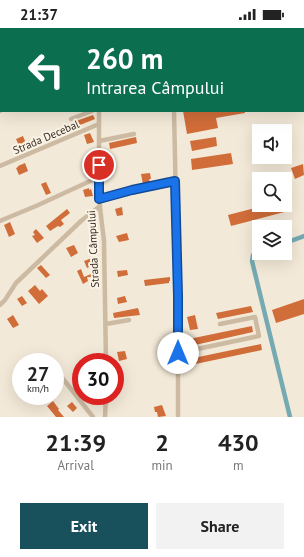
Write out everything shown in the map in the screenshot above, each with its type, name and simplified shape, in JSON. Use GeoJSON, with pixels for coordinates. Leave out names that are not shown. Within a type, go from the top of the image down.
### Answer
{"type":"FeatureCollection","features":[{"type":"Feature","properties":{"kind":"street"},"geometry":{"type":"LineString","coordinates":[[71,119],[89,112]]}},
{"type":"Feature","properties":{"kind":"street","name":"Strada Câmpului"},"geometry":{"type":"LineString","coordinates":[[99,112],[99,199],[104,241],[106,353]]}},
{"type":"Feature","properties":{"kind":"street"},"geometry":{"type":"LineString","coordinates":[[174,112],[178,289],[178,417]]}},
{"type":"Feature","properties":{"kind":"street","name":"Strada Decebal"},"geometry":{"type":"LineString","coordinates":[[0,166],[99,124]]}},
{"type":"Feature","properties":{"kind":"street"},"geometry":{"type":"LineString","coordinates":[[99,141],[106,141],[134,134]]}},
{"type":"Feature","properties":{"kind":"street"},"geometry":{"type":"LineString","coordinates":[[0,220],[36,206],[99,177]]}},
{"type":"Feature","properties":{"kind":"street"},"geometry":{"type":"LineString","coordinates":[[99,199],[175,181]]}},
{"type":"Feature","properties":{"kind":"street"},"geometry":{"type":"LineString","coordinates":[[0,304],[5,300],[16,283],[81,220],[100,206]]}},
{"type":"Feature","properties":{"kind":"street"},"geometry":{"type":"LineString","coordinates":[[178,353],[259,336],[255,317],[220,324]]}},
{"type":"Feature","properties":{"kind":"street"},"geometry":{"type":"LineString","coordinates":[[106,324],[129,320]]}},
{"type":"Feature","properties":{"kind":"street"},"geometry":{"type":"LineString","coordinates":[[64,380],[93,417]]}},
{"type":"Feature","properties":{"kind":"street"},"geometry":{"type":"LineString","coordinates":[[105,417],[106,405]]}},
{"type":"Feature","properties":{"kind":"building"},"geometry":{"type":"Polygon","coordinates":[[[183,112],[245,112],[216,118],[218,128],[187,134],[183,112]]]}},
{"type":"Feature","properties":{"kind":"building"},"geometry":{"type":"Polygon","coordinates":[[[93,115],[95,119],[75,127],[73,122],[93,115]]]}},
{"type":"Feature","properties":{"kind":"building"},"geometry":{"type":"Polygon","coordinates":[[[90,133],[94,142],[87,144],[84,135],[90,133]]]}},
{"type":"Feature","properties":{"kind":"building"},"geometry":{"type":"Polygon","coordinates":[[[23,136],[25,141],[22,144],[24,147],[20,148],[16,139],[23,136]]]}},
{"type":"Feature","properties":{"kind":"building"},"geometry":{"type":"Polygon","coordinates":[[[136,137],[137,143],[110,149],[109,143],[136,137]]]}},
{"type":"Feature","properties":{"kind":"building"},"geometry":{"type":"Polygon","coordinates":[[[216,137],[217,146],[192,151],[190,141],[216,137]]]}},
{"type":"Feature","properties":{"kind":"building"},"geometry":{"type":"Polygon","coordinates":[[[231,153],[233,164],[192,170],[191,159],[231,153]]]}},
{"type":"Feature","properties":{"kind":"building"},"geometry":{"type":"Polygon","coordinates":[[[25,163],[28,171],[19,175],[16,168],[25,163]]]}},
{"type":"Feature","properties":{"kind":"building"},"geometry":{"type":"Polygon","coordinates":[[[303,164],[304,175],[295,179],[291,168],[303,164]]]}},
{"type":"Feature","properties":{"kind":"building"},"geometry":{"type":"Polygon","coordinates":[[[150,173],[150,182],[143,184],[141,174],[150,173]]]}},
{"type":"Feature","properties":{"kind":"building"},"geometry":{"type":"Polygon","coordinates":[[[46,182],[51,193],[46,195],[41,184],[46,182]]]}},
{"type":"Feature","properties":{"kind":"building"},"geometry":{"type":"Polygon","coordinates":[[[89,188],[89,190],[91,189],[93,196],[85,197],[83,190],[89,188]]]}},
{"type":"Feature","properties":{"kind":"building"},"geometry":{"type":"Polygon","coordinates":[[[122,207],[123,215],[117,216],[115,209],[122,207]]]}},
{"type":"Feature","properties":{"kind":"building"},"geometry":{"type":"Polygon","coordinates":[[[67,209],[70,213],[61,220],[64,224],[50,231],[46,226],[67,209]]]}},
{"type":"Feature","properties":{"kind":"building"},"geometry":{"type":"Polygon","coordinates":[[[252,209],[252,212],[284,212],[231,226],[228,215],[252,209]]]}},
{"type":"Feature","properties":{"kind":"building"},"geometry":{"type":"Polygon","coordinates":[[[10,222],[15,234],[9,237],[4,225],[10,222]]]}},
{"type":"Feature","properties":{"kind":"building"},"geometry":{"type":"Polygon","coordinates":[[[36,229],[44,238],[37,243],[32,236],[35,235],[33,232],[36,229]]]}},
{"type":"Feature","properties":{"kind":"building"},"geometry":{"type":"Polygon","coordinates":[[[127,233],[129,240],[119,242],[116,236],[127,233]]]}},
{"type":"Feature","properties":{"kind":"building"},"geometry":{"type":"Polygon","coordinates":[[[74,245],[78,253],[71,257],[66,248],[74,245]]]}},
{"type":"Feature","properties":{"kind":"building"},"geometry":{"type":"Polygon","coordinates":[[[92,258],[97,269],[97,277],[87,277],[88,281],[83,284],[77,271],[81,269],[84,277],[91,274],[91,266],[87,268],[84,261],[92,258]]]}},
{"type":"Feature","properties":{"kind":"building"},"geometry":{"type":"Polygon","coordinates":[[[41,265],[50,275],[46,278],[37,268],[41,265]]]}},
{"type":"Feature","properties":{"kind":"building"},"geometry":{"type":"Polygon","coordinates":[[[127,270],[128,275],[118,277],[117,271],[127,270]]]}},
{"type":"Feature","properties":{"kind":"building"},"geometry":{"type":"Polygon","coordinates":[[[170,277],[169,283],[145,286],[144,280],[170,277]]]}},
{"type":"Feature","properties":{"kind":"building"},"geometry":{"type":"Polygon","coordinates":[[[35,285],[40,291],[42,289],[48,296],[39,304],[28,291],[35,285]]]}},
{"type":"Feature","properties":{"kind":"building"},"geometry":{"type":"Polygon","coordinates":[[[22,296],[27,303],[22,306],[17,299],[22,296]]]}},
{"type":"Feature","properties":{"kind":"building"},"geometry":{"type":"Polygon","coordinates":[[[125,296],[127,302],[118,304],[117,298],[125,296]]]}},
{"type":"Feature","properties":{"kind":"building"},"geometry":{"type":"Polygon","coordinates":[[[304,299],[304,314],[276,323],[272,310],[304,299]]]}},
{"type":"Feature","properties":{"kind":"building"},"geometry":{"type":"Polygon","coordinates":[[[251,306],[253,312],[218,319],[216,313],[251,306]]]}},
{"type":"Feature","properties":{"kind":"building"},"geometry":{"type":"Polygon","coordinates":[[[138,308],[140,315],[114,318],[113,313],[138,308]]]}},
{"type":"Feature","properties":{"kind":"building"},"geometry":{"type":"Polygon","coordinates":[[[13,315],[19,325],[13,328],[7,319],[13,315]]]}},
{"type":"Feature","properties":{"kind":"building"},"geometry":{"type":"Polygon","coordinates":[[[195,315],[198,329],[190,330],[187,317],[195,315]]]}},
{"type":"Feature","properties":{"kind":"building"},"geometry":{"type":"Polygon","coordinates":[[[252,326],[253,332],[186,347],[184,340],[252,326]]]}},
{"type":"Feature","properties":{"kind":"building"},"geometry":{"type":"Polygon","coordinates":[[[261,344],[262,350],[186,366],[184,360],[261,344]]]}},
{"type":"Feature","properties":{"kind":"building"},"geometry":{"type":"Polygon","coordinates":[[[125,351],[127,359],[124,360],[124,353],[117,352],[125,351]]]}},
{"type":"Feature","properties":{"kind":"building"},"geometry":{"type":"Polygon","coordinates":[[[72,402],[72,405],[74,405],[77,408],[73,412],[67,406],[72,402]]]}},
{"type":"Feature","properties":{"kind":"building"},"geometry":{"type":"Polygon","coordinates":[[[56,405],[64,417],[56,417],[47,406],[56,405]]]}},
{"type":"Feature","properties":{"kind":"building"},"geometry":{"type":"Polygon","coordinates":[[[162,405],[166,416],[158,417],[154,407],[162,405]]]}},
{"type":"Feature","properties":{"kind":"waterway"},"geometry":{"type":"LineString","coordinates":[[292,240],[304,236]]}},
{"type":"Feature","properties":{"kind":"waterway"},"geometry":{"type":"LineString","coordinates":[[252,260],[290,417]]}},
{"type":"Feature","properties":{"kind":"route"},"geometry":{"type":"LineString","coordinates":[[99,165],[99,199],[175,181],[178,353]]}}]}
